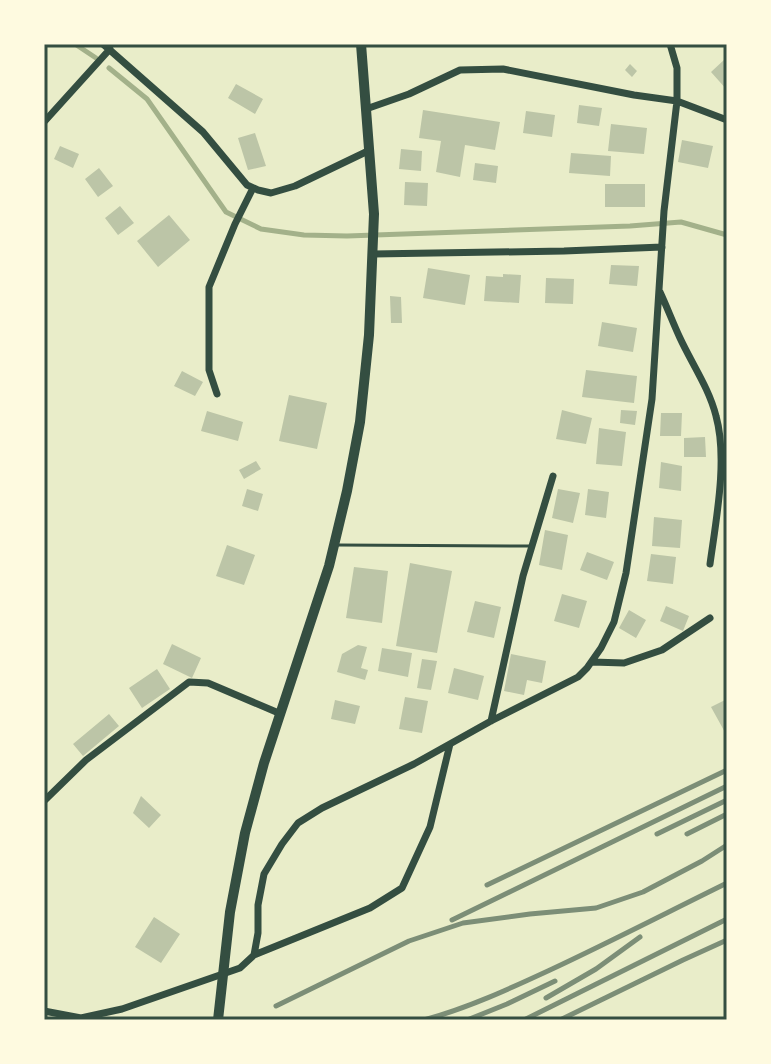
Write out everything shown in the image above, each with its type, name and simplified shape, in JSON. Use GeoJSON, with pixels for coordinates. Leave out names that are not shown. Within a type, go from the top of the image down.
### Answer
{"type":"FeatureCollection","features":[{"type":"Feature","properties":{"kind":"main road"},"geometry":{"type":"LineString","coordinates":[[218,1020],[230,912],[242,847],[260,776],[334,545],[365,389],[374,214],[361,44]]}},
{"type":"Feature","properties":{"kind":"street"},"geometry":{"type":"LineString","coordinates":[[254,955],[264,874],[298,823],[578,677],[592,662],[614,622],[626,573],[652,399],[664,211],[677,101],[677,68],[670,44]]}},
{"type":"Feature","properties":{"kind":"street"},"geometry":{"type":"LineString","coordinates":[[44,122],[105,45],[203,132],[247,185],[253,188],[271,193],[295,186],[370,150]]}},
{"type":"Feature","properties":{"kind":"street"},"geometry":{"type":"LineString","coordinates":[[366,109],[409,94],[460,70],[503,69],[677,101],[727,120]]}},
{"type":"Feature","properties":{"kind":"street"},"geometry":{"type":"LineString","coordinates":[[217,394],[209,370],[209,287],[253,188]]}},
{"type":"Feature","properties":{"kind":"street"},"geometry":{"type":"LineString","coordinates":[[374,248],[564,251],[662,244]]}},
{"type":"Feature","properties":{"kind":"street"},"geometry":{"type":"LineString","coordinates":[[660,290],[708,392],[717,419],[721,447],[719,499],[710,564]]}},
{"type":"Feature","properties":{"kind":"street"},"geometry":{"type":"LineString","coordinates":[[491,721],[523,576],[553,476]]}},
{"type":"Feature","properties":{"kind":"street"},"geometry":{"type":"LineString","coordinates":[[592,662],[624,663],[662,650],[710,618]]}},
{"type":"Feature","properties":{"kind":"street"},"geometry":{"type":"LineString","coordinates":[[44,801],[86,760],[189,682],[208,683],[281,714]]}},
{"type":"Feature","properties":{"kind":"street"},"geometry":{"type":"LineString","coordinates":[[44,1011],[81,1018],[122,1009],[240,968],[254,955],[370,908],[402,888],[430,827],[450,744]]}},
{"type":"Feature","properties":{"kind":"lane"},"geometry":{"type":"LineString","coordinates":[[334,545],[532,546]]}},
{"type":"Feature","properties":{"kind":"building"},"geometry":{"type":"Polygon","coordinates":[[[725,59],[727,61],[727,90],[711,72],[725,59]]]}},
{"type":"Feature","properties":{"kind":"building"},"geometry":{"type":"Polygon","coordinates":[[[630,64],[637,71],[632,77],[625,70],[630,64]]]}},
{"type":"Feature","properties":{"kind":"building"},"geometry":{"type":"Polygon","coordinates":[[[236,84],[263,99],[255,114],[228,98],[236,84]]]}},
{"type":"Feature","properties":{"kind":"building"},"geometry":{"type":"Polygon","coordinates":[[[579,105],[602,108],[599,126],[577,123],[579,105]]]}},
{"type":"Feature","properties":{"kind":"building"},"geometry":{"type":"Polygon","coordinates":[[[423,110],[500,122],[495,150],[465,145],[460,177],[436,172],[441,141],[419,138],[423,110]]]}},
{"type":"Feature","properties":{"kind":"building"},"geometry":{"type":"Polygon","coordinates":[[[526,111],[555,115],[552,137],[523,133],[526,111]]]}},
{"type":"Feature","properties":{"kind":"building"},"geometry":{"type":"Polygon","coordinates":[[[611,124],[647,128],[644,154],[608,151],[611,124]]]}},
{"type":"Feature","properties":{"kind":"building"},"geometry":{"type":"Polygon","coordinates":[[[255,133],[266,166],[248,170],[238,138],[255,133]]]}},
{"type":"Feature","properties":{"kind":"building"},"geometry":{"type":"Polygon","coordinates":[[[682,140],[713,146],[708,168],[678,162],[682,140]]]}},
{"type":"Feature","properties":{"kind":"building"},"geometry":{"type":"Polygon","coordinates":[[[60,146],[79,154],[73,168],[54,159],[60,146]]]}},
{"type":"Feature","properties":{"kind":"building"},"geometry":{"type":"Polygon","coordinates":[[[401,149],[422,151],[421,171],[399,169],[401,149]]]}},
{"type":"Feature","properties":{"kind":"building"},"geometry":{"type":"Polygon","coordinates":[[[571,153],[611,156],[610,176],[569,173],[571,153]]]}},
{"type":"Feature","properties":{"kind":"building"},"geometry":{"type":"Polygon","coordinates":[[[475,163],[498,166],[496,183],[473,180],[475,163]]]}},
{"type":"Feature","properties":{"kind":"building"},"geometry":{"type":"Polygon","coordinates":[[[99,168],[113,186],[98,197],[85,179],[99,168]]]}},
{"type":"Feature","properties":{"kind":"building"},"geometry":{"type":"Polygon","coordinates":[[[405,182],[428,183],[427,206],[404,205],[405,182]]]}},
{"type":"Feature","properties":{"kind":"building"},"geometry":{"type":"Polygon","coordinates":[[[605,184],[645,184],[645,207],[605,207],[605,184]]]}},
{"type":"Feature","properties":{"kind":"building"},"geometry":{"type":"Polygon","coordinates":[[[120,206],[134,223],[118,235],[105,218],[120,206]]]}},
{"type":"Feature","properties":{"kind":"building"},"geometry":{"type":"Polygon","coordinates":[[[169,215],[190,240],[158,267],[137,241],[169,215]]]}},
{"type":"Feature","properties":{"kind":"building"},"geometry":{"type":"Polygon","coordinates":[[[611,265],[639,266],[637,286],[609,284],[611,265]]]}},
{"type":"Feature","properties":{"kind":"building"},"geometry":{"type":"Polygon","coordinates":[[[428,268],[470,275],[465,305],[423,298],[428,268]]]}},
{"type":"Feature","properties":{"kind":"building"},"geometry":{"type":"Polygon","coordinates":[[[503,274],[521,275],[519,303],[484,301],[486,276],[503,277],[503,274]]]}},
{"type":"Feature","properties":{"kind":"building"},"geometry":{"type":"Polygon","coordinates":[[[546,278],[574,279],[573,304],[545,303],[546,278]]]}},
{"type":"Feature","properties":{"kind":"building"},"geometry":{"type":"Polygon","coordinates":[[[390,296],[401,297],[402,323],[391,323],[390,296]]]}},
{"type":"Feature","properties":{"kind":"building"},"geometry":{"type":"Polygon","coordinates":[[[602,322],[637,328],[633,352],[598,346],[602,322]]]}},
{"type":"Feature","properties":{"kind":"building"},"geometry":{"type":"Polygon","coordinates":[[[586,370],[637,376],[634,403],[582,397],[586,370]]]}},
{"type":"Feature","properties":{"kind":"building"},"geometry":{"type":"Polygon","coordinates":[[[182,371],[203,382],[195,396],[174,386],[182,371]]]}},
{"type":"Feature","properties":{"kind":"building"},"geometry":{"type":"Polygon","coordinates":[[[289,395],[327,403],[317,449],[279,441],[289,395]]]}},
{"type":"Feature","properties":{"kind":"building"},"geometry":{"type":"Polygon","coordinates":[[[562,410],[592,418],[586,444],[556,439],[562,410]]]}},
{"type":"Feature","properties":{"kind":"building"},"geometry":{"type":"Polygon","coordinates":[[[621,410],[637,411],[635,425],[620,423],[621,410]]]}},
{"type":"Feature","properties":{"kind":"building"},"geometry":{"type":"Polygon","coordinates":[[[207,411],[243,422],[238,441],[201,431],[207,411]]]}},
{"type":"Feature","properties":{"kind":"building"},"geometry":{"type":"Polygon","coordinates":[[[661,413],[682,413],[681,436],[660,436],[661,413]]]}},
{"type":"Feature","properties":{"kind":"building"},"geometry":{"type":"Polygon","coordinates":[[[599,428],[626,432],[622,466],[596,464],[599,428]]]}},
{"type":"Feature","properties":{"kind":"building"},"geometry":{"type":"Polygon","coordinates":[[[705,437],[706,457],[684,457],[684,438],[705,437]]]}},
{"type":"Feature","properties":{"kind":"building"},"geometry":{"type":"Polygon","coordinates":[[[256,461],[261,469],[244,479],[239,470],[256,461]]]}},
{"type":"Feature","properties":{"kind":"building"},"geometry":{"type":"Polygon","coordinates":[[[661,462],[682,466],[681,491],[659,488],[661,462]]]}},
{"type":"Feature","properties":{"kind":"building"},"geometry":{"type":"Polygon","coordinates":[[[247,489],[263,494],[258,511],[242,506],[247,489]]]}},
{"type":"Feature","properties":{"kind":"building"},"geometry":{"type":"Polygon","coordinates":[[[558,489],[580,493],[573,523],[552,518],[558,489]]]}},
{"type":"Feature","properties":{"kind":"building"},"geometry":{"type":"Polygon","coordinates":[[[588,489],[609,492],[606,518],[585,515],[588,489]]]}},
{"type":"Feature","properties":{"kind":"building"},"geometry":{"type":"Polygon","coordinates":[[[654,517],[682,520],[680,548],[652,546],[654,517]]]}},
{"type":"Feature","properties":{"kind":"building"},"geometry":{"type":"Polygon","coordinates":[[[545,530],[568,535],[562,570],[539,565],[545,530]]]}},
{"type":"Feature","properties":{"kind":"building"},"geometry":{"type":"Polygon","coordinates":[[[227,545],[255,555],[244,585],[216,576],[227,545]]]}},
{"type":"Feature","properties":{"kind":"building"},"geometry":{"type":"Polygon","coordinates":[[[587,552],[614,562],[607,580],[580,570],[587,552]]]}},
{"type":"Feature","properties":{"kind":"building"},"geometry":{"type":"Polygon","coordinates":[[[651,554],[676,557],[673,584],[647,581],[651,554]]]}},
{"type":"Feature","properties":{"kind":"building"},"geometry":{"type":"Polygon","coordinates":[[[410,563],[452,571],[437,653],[396,646],[410,563]]]}},
{"type":"Feature","properties":{"kind":"building"},"geometry":{"type":"Polygon","coordinates":[[[354,567],[388,571],[382,623],[346,618],[354,567]]]}},
{"type":"Feature","properties":{"kind":"building"},"geometry":{"type":"Polygon","coordinates":[[[562,594],[587,601],[579,628],[554,621],[562,594]]]}},
{"type":"Feature","properties":{"kind":"building"},"geometry":{"type":"Polygon","coordinates":[[[475,601],[501,607],[494,638],[467,632],[475,601]]]}},
{"type":"Feature","properties":{"kind":"building"},"geometry":{"type":"Polygon","coordinates":[[[666,606],[689,616],[683,631],[660,621],[666,606]]]}},
{"type":"Feature","properties":{"kind":"building"},"geometry":{"type":"Polygon","coordinates":[[[629,610],[646,620],[636,638],[619,628],[629,610]]]}},
{"type":"Feature","properties":{"kind":"building"},"geometry":{"type":"Polygon","coordinates":[[[172,644],[201,658],[192,678],[163,664],[172,644]]]}},
{"type":"Feature","properties":{"kind":"building"},"geometry":{"type":"Polygon","coordinates":[[[358,645],[367,647],[361,668],[368,670],[365,680],[337,672],[342,654],[358,645]]]}},
{"type":"Feature","properties":{"kind":"building"},"geometry":{"type":"Polygon","coordinates":[[[382,648],[412,653],[408,677],[378,671],[382,648]]]}},
{"type":"Feature","properties":{"kind":"building"},"geometry":{"type":"Polygon","coordinates":[[[511,654],[546,661],[542,683],[527,680],[524,695],[504,691],[511,654]]]}},
{"type":"Feature","properties":{"kind":"building"},"geometry":{"type":"Polygon","coordinates":[[[422,659],[437,661],[431,690],[417,688],[422,659]]]}},
{"type":"Feature","properties":{"kind":"building"},"geometry":{"type":"Polygon","coordinates":[[[454,668],[484,676],[478,700],[448,693],[454,668]]]}},
{"type":"Feature","properties":{"kind":"building"},"geometry":{"type":"Polygon","coordinates":[[[157,669],[170,689],[142,708],[129,688],[157,669]]]}},
{"type":"Feature","properties":{"kind":"building"},"geometry":{"type":"Polygon","coordinates":[[[405,697],[428,701],[422,733],[399,729],[405,697]]]}},
{"type":"Feature","properties":{"kind":"building"},"geometry":{"type":"Polygon","coordinates":[[[727,699],[727,736],[711,707],[727,699]]]}},
{"type":"Feature","properties":{"kind":"building"},"geometry":{"type":"Polygon","coordinates":[[[335,700],[360,706],[355,724],[331,719],[335,700]]]}},
{"type":"Feature","properties":{"kind":"building"},"geometry":{"type":"Polygon","coordinates":[[[109,714],[119,726],[83,756],[73,744],[109,714]]]}},
{"type":"Feature","properties":{"kind":"building"},"geometry":{"type":"Polygon","coordinates":[[[141,796],[161,815],[149,828],[133,813],[141,796]]]}},
{"type":"Feature","properties":{"kind":"building"},"geometry":{"type":"Polygon","coordinates":[[[154,917],[180,934],[161,963],[135,947],[154,917]]]}},
{"type":"Feature","properties":{"kind":"waterway"},"geometry":{"type":"LineString","coordinates":[[75,44],[96,58]]}},
{"type":"Feature","properties":{"kind":"waterway"},"geometry":{"type":"LineString","coordinates":[[109,68],[147,99],[226,212],[261,229],[304,235],[347,236],[681,222],[727,235]]}},
{"type":"Feature","properties":{"kind":"railway"},"geometry":{"type":"LineString","coordinates":[[487,885],[727,770]]}},
{"type":"Feature","properties":{"kind":"railway"},"geometry":{"type":"LineString","coordinates":[[452,920],[727,786]]}},
{"type":"Feature","properties":{"kind":"railway"},"geometry":{"type":"LineString","coordinates":[[657,834],[727,800]]}},
{"type":"Feature","properties":{"kind":"railway"},"geometry":{"type":"LineString","coordinates":[[687,834],[727,814]]}},
{"type":"Feature","properties":{"kind":"railway"},"geometry":{"type":"LineString","coordinates":[[276,1006],[409,941],[463,923],[596,908],[643,892],[727,845]]}},
{"type":"Feature","properties":{"kind":"railway"},"geometry":{"type":"LineString","coordinates":[[424,1020],[519,984],[727,883]]}},
{"type":"Feature","properties":{"kind":"railway"},"geometry":{"type":"LineString","coordinates":[[524,1020],[727,919]]}},
{"type":"Feature","properties":{"kind":"railway"},"geometry":{"type":"LineString","coordinates":[[546,998],[596,969],[640,937]]}},
{"type":"Feature","properties":{"kind":"railway"},"geometry":{"type":"LineString","coordinates":[[560,1020],[727,940]]}},
{"type":"Feature","properties":{"kind":"railway"},"geometry":{"type":"LineString","coordinates":[[467,1020],[555,981]]}}]}
